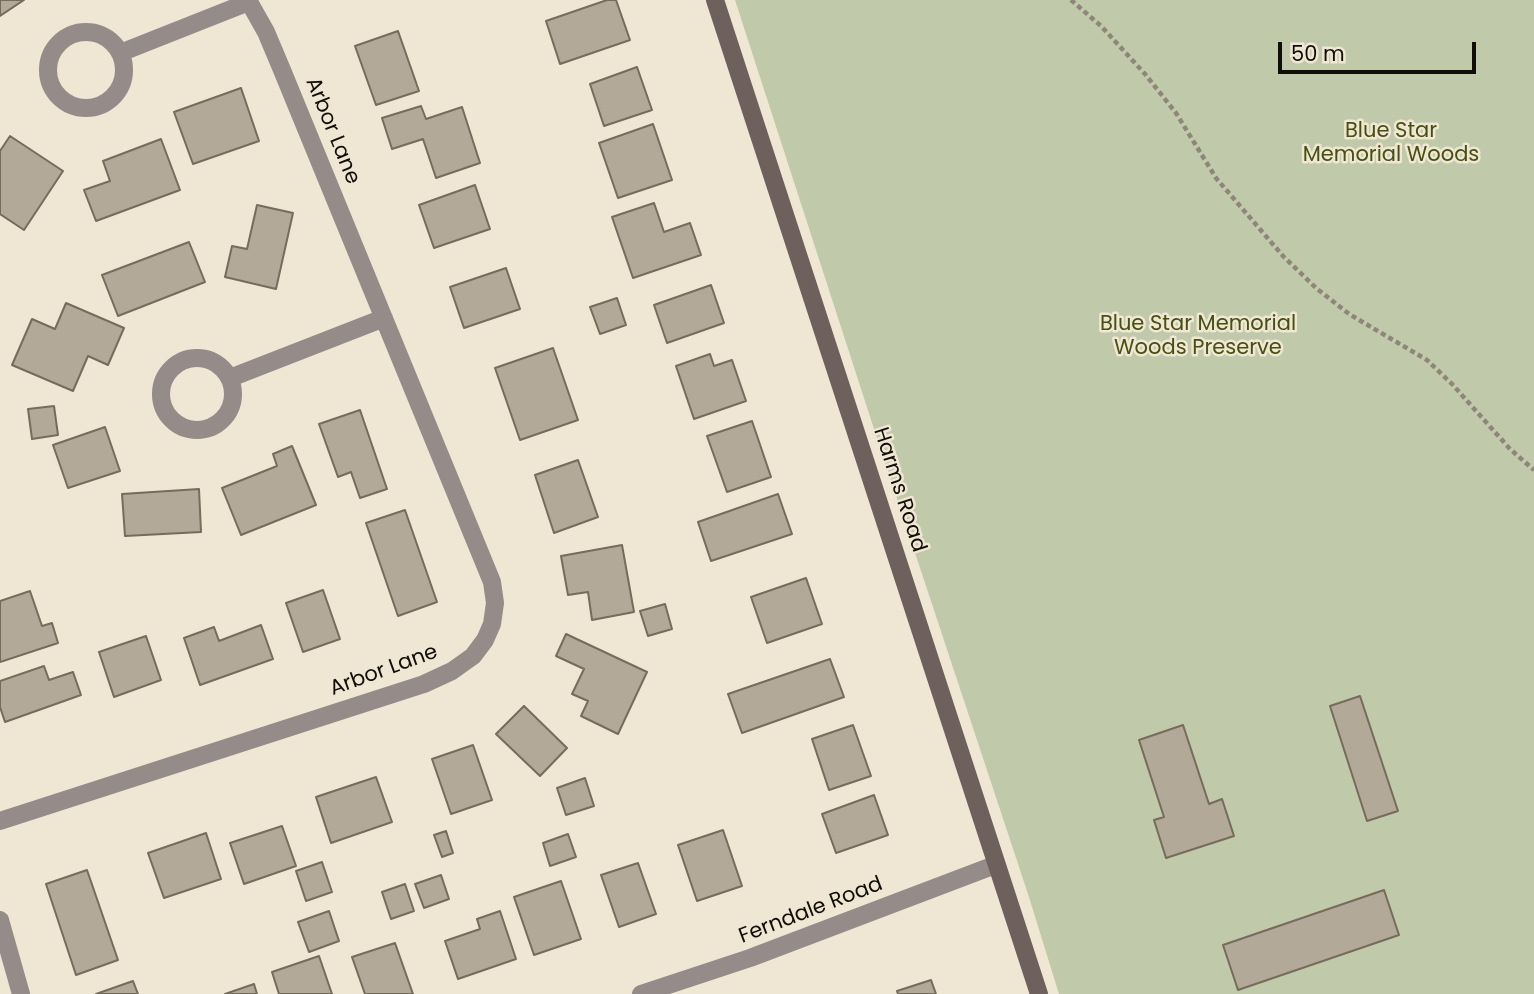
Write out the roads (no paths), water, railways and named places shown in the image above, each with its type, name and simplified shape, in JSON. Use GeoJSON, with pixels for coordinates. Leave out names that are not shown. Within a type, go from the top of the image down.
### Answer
{"type":"FeatureCollection","features":[{"type":"Feature","properties":{"kind":"main road","name":"Harms Road"},"geometry":{"type":"LineString","coordinates":[[715,0],[1039,994]]}},
{"type":"Feature","properties":{"kind":"street","name":"Arbor Lane"},"geometry":{"type":"LineString","coordinates":[[0,821],[424,684],[452,671],[473,656],[492,625],[495,603],[492,582],[282,70],[249,1],[120,53]]}},
{"type":"Feature","properties":{"kind":"street"},"geometry":{"type":"LineString","coordinates":[[91,32],[113,43],[120,53],[124,78],[111,99],[100,106],[75,107],[55,92],[49,81],[50,56],[66,37],[91,32]]}},
{"type":"Feature","properties":{"kind":"street"},"geometry":{"type":"LineString","coordinates":[[230,377],[384,318]]}},
{"type":"Feature","properties":{"kind":"street"},"geometry":{"type":"LineString","coordinates":[[189,358],[213,361],[230,377],[234,389],[233,402],[229,413],[221,422],[199,431],[176,424],[167,415],[160,393],[169,371],[178,363],[189,358]]}},
{"type":"Feature","properties":{"kind":"street","name":"Ferndale Road"},"geometry":{"type":"LineString","coordinates":[[641,994],[750,958],[995,865]]}},
{"type":"Feature","properties":{"kind":"street"},"geometry":{"type":"LineString","coordinates":[[0,920],[21,994]]}},
{"type":"Feature","properties":{"kind":"park label","name":"Blue Star Memorial Woods"},"geometry":{"type":"Point","coordinates":[1391,144]}},
{"type":"Feature","properties":{"kind":"park label","name":"Blue Star Memorial Woods Preserve"},"geometry":{"type":"Point","coordinates":[1198,337]}}]}
